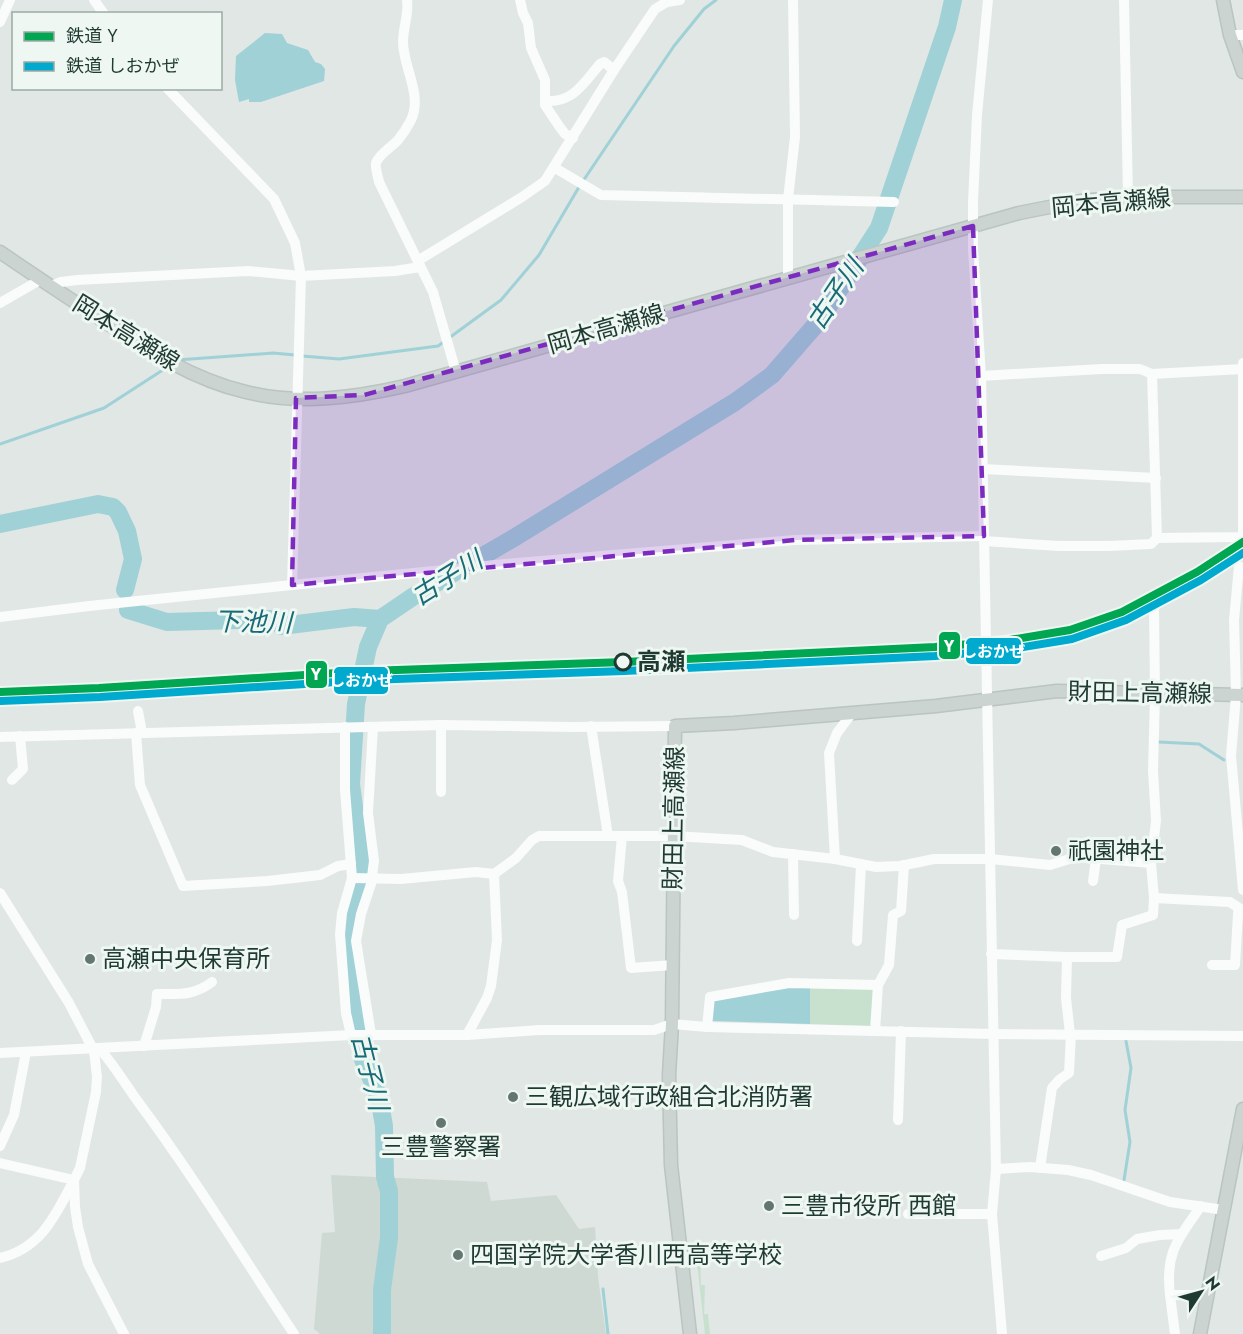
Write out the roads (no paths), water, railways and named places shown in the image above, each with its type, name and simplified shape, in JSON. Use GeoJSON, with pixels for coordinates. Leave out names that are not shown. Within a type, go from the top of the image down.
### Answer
{"type":"FeatureCollection","features":[{"type":"Feature","properties":{"kind":"main road"},"geometry":{"type":"LineString","coordinates":[[1222,0],[1230,35],[1243,72]]}},
{"type":"Feature","properties":{"kind":"main road","name":"岡本高瀬線"},"geometry":{"type":"LineString","coordinates":[[0,252],[135,342],[201,378],[246,392],[276,397],[331,399],[364,395],[456,372],[1050,206],[1128,197],[1243,197]]}},
{"type":"Feature","properties":{"kind":"main road","name":"財田上高瀬線"},"geometry":{"type":"LineString","coordinates":[[690,1334],[671,1165],[669,1075],[672,1024],[675,726],[987,701],[1057,691],[1240,695]]}},
{"type":"Feature","properties":{"kind":"main road"},"geometry":{"type":"LineString","coordinates":[[1200,1334],[1224,1210],[1240,1145],[1243,1109]]}},
{"type":"Feature","properties":{"kind":"street"},"geometry":{"type":"LineString","coordinates":[[0,22],[10,0]]}},
{"type":"Feature","properties":{"kind":"street"},"geometry":{"type":"LineString","coordinates":[[407,0],[408,10],[403,40],[405,63],[413,87],[414,110],[399,140],[378,159],[375,166],[379,182],[434,292],[456,372]]}},
{"type":"Feature","properties":{"kind":"street"},"geometry":{"type":"LineString","coordinates":[[520,0],[528,23],[531,48],[545,80],[545,105],[559,126],[573,138]]}},
{"type":"Feature","properties":{"kind":"street"},"geometry":{"type":"LineString","coordinates":[[0,303],[46,283],[77,280],[248,271],[301,276],[395,271],[419,264],[545,181],[655,9],[667,2],[680,0]]}},
{"type":"Feature","properties":{"kind":"street"},"geometry":{"type":"LineString","coordinates":[[788,278],[788,199],[795,136],[793,0]]}},
{"type":"Feature","properties":{"kind":"street"},"geometry":{"type":"LineString","coordinates":[[988,0],[977,115],[973,226],[981,376],[983,469],[996,1169],[992,1214],[1002,1334]]}},
{"type":"Feature","properties":{"kind":"street"},"geometry":{"type":"LineString","coordinates":[[1124,0],[1128,197]]}},
{"type":"Feature","properties":{"kind":"street"},"geometry":{"type":"LineString","coordinates":[[1230,35],[1243,35]]}},
{"type":"Feature","properties":{"kind":"street"},"geometry":{"type":"LineString","coordinates":[[545,101],[555,102],[567,99],[604,62],[614,70]]}},
{"type":"Feature","properties":{"kind":"street"},"geometry":{"type":"LineString","coordinates":[[169,90],[274,199],[295,243],[301,276],[292,585]]}},
{"type":"Feature","properties":{"kind":"street"},"geometry":{"type":"LineString","coordinates":[[555,168],[601,195],[894,202]]}},
{"type":"Feature","properties":{"kind":"street"},"geometry":{"type":"LineString","coordinates":[[981,376],[1102,369],[1140,369],[1152,374],[1243,367],[1243,537],[1157,538]]}},
{"type":"Feature","properties":{"kind":"street"},"geometry":{"type":"LineString","coordinates":[[0,617],[412,573],[795,540],[984,538],[1058,546],[1152,544],[1157,538],[1152,374]]}},
{"type":"Feature","properties":{"kind":"street"},"geometry":{"type":"LineString","coordinates":[[983,469],[1156,477]]}},
{"type":"Feature","properties":{"kind":"street"},"geometry":{"type":"LineString","coordinates":[[1239,566],[1234,620],[1240,695],[1231,756],[1243,890]]}},
{"type":"Feature","properties":{"kind":"street"},"geometry":{"type":"LineString","coordinates":[[992,954],[1117,957],[1122,925],[1153,915],[1154,898],[1150,862],[1156,821],[1153,771],[1154,606]]}},
{"type":"Feature","properties":{"kind":"street"},"geometry":{"type":"LineString","coordinates":[[1221,619],[1234,620]]}},
{"type":"Feature","properties":{"kind":"street"},"geometry":{"type":"LineString","coordinates":[[138,711],[140,784],[183,886],[320,875],[338,866],[351,864]]}},
{"type":"Feature","properties":{"kind":"street"},"geometry":{"type":"LineString","coordinates":[[835,860],[829,753],[837,733],[852,713]]}},
{"type":"Feature","properties":{"kind":"street"},"geometry":{"type":"LineString","coordinates":[[0,737],[441,725],[675,726]]}},
{"type":"Feature","properties":{"kind":"street"},"geometry":{"type":"LineString","coordinates":[[441,725],[441,792]]}},
{"type":"Feature","properties":{"kind":"street"},"geometry":{"type":"LineString","coordinates":[[591,726],[608,836]]}},
{"type":"Feature","properties":{"kind":"street"},"geometry":{"type":"LineString","coordinates":[[345,727],[345,790],[351,864],[355,878],[342,913],[340,934],[346,1013],[351,1035]]}},
{"type":"Feature","properties":{"kind":"street"},"geometry":{"type":"LineString","coordinates":[[371,1034],[356,941],[374,861],[368,813],[373,727]]}},
{"type":"Feature","properties":{"kind":"street"},"geometry":{"type":"LineString","coordinates":[[12,780],[23,769],[20,736]]}},
{"type":"Feature","properties":{"kind":"street"},"geometry":{"type":"LineString","coordinates":[[355,878],[401,879],[476,872],[494,874],[516,858],[532,840],[539,836],[674,836],[742,840],[773,852],[876,867],[904,866],[934,859],[990,859],[1050,865],[1076,857],[1150,862]]}},
{"type":"Feature","properties":{"kind":"street"},"geometry":{"type":"LineString","coordinates":[[622,836],[618,881],[622,892],[631,968],[673,965]]}},
{"type":"Feature","properties":{"kind":"street"},"geometry":{"type":"LineString","coordinates":[[793,854],[794,915]]}},
{"type":"Feature","properties":{"kind":"street"},"geometry":{"type":"LineString","coordinates":[[1093,880],[1096,859]]}},
{"type":"Feature","properties":{"kind":"street"},"geometry":{"type":"LineString","coordinates":[[856,941],[861,864]]}},
{"type":"Feature","properties":{"kind":"street"},"geometry":{"type":"LineString","coordinates":[[875,1031],[878,985],[889,965],[893,915],[901,911],[904,866]]}},
{"type":"Feature","properties":{"kind":"street"},"geometry":{"type":"LineString","coordinates":[[467,1035],[487,998],[490,986],[497,940],[494,874]]}},
{"type":"Feature","properties":{"kind":"street"},"geometry":{"type":"LineString","coordinates":[[0,893],[69,1002],[92,1048],[97,1077],[80,1168],[51,1224],[23,1249],[0,1258]]}},
{"type":"Feature","properties":{"kind":"street"},"geometry":{"type":"LineString","coordinates":[[1154,898],[1230,902],[1241,910],[1235,965],[1212,965]]}},
{"type":"Feature","properties":{"kind":"street"},"geometry":{"type":"LineString","coordinates":[[1040,1168],[1052,1088],[1069,1073],[1071,1034],[1066,998],[1067,957]]}},
{"type":"Feature","properties":{"kind":"street"},"geometry":{"type":"LineString","coordinates":[[144,1046],[156,1006],[157,994],[188,994],[201,990],[212,982]]}},
{"type":"Feature","properties":{"kind":"street"},"geometry":{"type":"LineString","coordinates":[[707,1027],[710,997],[789,983],[878,985]]}},
{"type":"Feature","properties":{"kind":"street"},"geometry":{"type":"LineString","coordinates":[[0,1053],[371,1034],[467,1035],[539,1030],[654,1030],[672,1024],[707,1027],[993,1034],[1243,1036]]}},
{"type":"Feature","properties":{"kind":"street"},"geometry":{"type":"LineString","coordinates":[[898,1120],[901,1031]]}},
{"type":"Feature","properties":{"kind":"street"},"geometry":{"type":"LineString","coordinates":[[92,1048],[115,1066],[294,1334]]}},
{"type":"Feature","properties":{"kind":"street"},"geometry":{"type":"LineString","coordinates":[[0,1146],[14,1115],[26,1052]]}},
{"type":"Feature","properties":{"kind":"street"},"geometry":{"type":"LineString","coordinates":[[0,1163],[74,1180]]}},
{"type":"Feature","properties":{"kind":"street"},"geometry":{"type":"LineString","coordinates":[[996,1169],[1068,1170],[1091,1175],[1170,1202],[1224,1210]]}},
{"type":"Feature","properties":{"kind":"street"},"geometry":{"type":"LineString","coordinates":[[74,1180],[78,1227],[85,1255],[96,1282],[124,1334]]}},
{"type":"Feature","properties":{"kind":"street"},"geometry":{"type":"LineString","coordinates":[[944,1214],[945,1199]]}},
{"type":"Feature","properties":{"kind":"street"},"geometry":{"type":"LineString","coordinates":[[1175,1334],[1168,1281],[1172,1249],[1201,1206]]}},
{"type":"Feature","properties":{"kind":"street"},"geometry":{"type":"LineString","coordinates":[[908,1214],[992,1214]]}},
{"type":"Feature","properties":{"kind":"street"},"geometry":{"type":"LineString","coordinates":[[1101,1256],[1126,1248],[1137,1239],[1181,1234]]}},
{"type":"Feature","properties":{"kind":"street"},"geometry":{"type":"LineString","coordinates":[[1170,1295],[1207,1294]]}},
{"type":"Feature","properties":{"kind":"water"},"geometry":{"type":"Polygon","coordinates":[[[265,33],[282,34],[287,43],[308,50],[315,62],[321,64],[325,69],[324,81],[261,102],[249,102],[249,99],[239,102],[235,80],[236,56],[265,33]]]}},
{"type":"Feature","properties":{"kind":"water"},"geometry":{"type":"Polygon","coordinates":[[[810,986],[810,1024],[711,1021],[713,998],[758,990],[810,986]]]}},
{"type":"Feature","properties":{"kind":"waterway"},"geometry":{"type":"LineString","coordinates":[[583,181],[674,46],[704,9],[716,0]]}},
{"type":"Feature","properties":{"kind":"waterway","name":"古子川"},"geometry":{"type":"LineString","coordinates":[[382,1334],[382,1290],[389,1238],[389,1191],[385,1177],[384,1126],[379,1097],[362,1057],[349,958],[349,928],[360,890],[361,860],[351,784],[356,704],[368,647],[380,619],[414,596],[512,539],[735,402],[772,375],[819,321],[879,228],[947,27],[953,0]]}},
{"type":"Feature","properties":{"kind":"waterway"},"geometry":{"type":"LineString","coordinates":[[302,356],[339,359],[438,346],[501,300],[539,255],[579,187]]}},
{"type":"Feature","properties":{"kind":"waterway"},"geometry":{"type":"LineString","coordinates":[[177,360],[273,353],[295,355]]}},
{"type":"Feature","properties":{"kind":"waterway"},"geometry":{"type":"LineString","coordinates":[[0,444],[104,408],[169,366]]}},
{"type":"Feature","properties":{"kind":"waterway","name":"下池川"},"geometry":{"type":"LineString","coordinates":[[0,524],[98,504],[113,507],[127,531],[133,559],[125,590]]}},
{"type":"Feature","properties":{"kind":"waterway","name":"下池川"},"geometry":{"type":"LineString","coordinates":[[128,610],[167,622],[275,619],[281,626],[354,617],[380,619]]}},
{"type":"Feature","properties":{"kind":"waterway"},"geometry":{"type":"LineString","coordinates":[[1159,742],[1199,744],[1224,760]]}},
{"type":"Feature","properties":{"kind":"waterway"},"geometry":{"type":"LineString","coordinates":[[1124,1180],[1130,1142],[1125,1110],[1131,1068],[1126,1041]]}},
{"type":"Feature","properties":{"kind":"waterway"},"geometry":{"type":"LineString","coordinates":[[603,1289],[608,1334]]}},
{"type":"Feature","properties":{"kind":"rail line","name":"Y"},"geometry":{"type":"LineString","coordinates":[[0,692],[368,671],[624,662],[935,647],[1004,641],[1070,630],[1122,612],[1197,572],[1243,542]]}},
{"type":"Feature","properties":{"kind":"rail line","name":"しおかぜ"},"geometry":{"type":"LineString","coordinates":[[0,701],[368,680],[624,671],[935,656],[1005,650],[1072,639],[1126,620],[1201,580],[1243,553]]}},
{"type":"Feature","properties":{"kind":"place","name":"高瀬"},"geometry":{"type":"Point","coordinates":[623,662]}},
{"type":"Feature","properties":{"kind":"place","name":"祇園神社"},"geometry":{"type":"Point","coordinates":[1056,851]}},
{"type":"Feature","properties":{"kind":"place","name":"高瀬中央保育所"},"geometry":{"type":"Point","coordinates":[90,959]}},
{"type":"Feature","properties":{"kind":"place","name":"三観広域行政組合北消防署"},"geometry":{"type":"Point","coordinates":[513,1097]}},
{"type":"Feature","properties":{"kind":"place","name":"三豊警察署"},"geometry":{"type":"Point","coordinates":[441,1123]}},
{"type":"Feature","properties":{"kind":"place","name":"三豊市役所 西館"},"geometry":{"type":"Point","coordinates":[769,1206]}},
{"type":"Feature","properties":{"kind":"place","name":"四国学院大学香川西高等学校"},"geometry":{"type":"Point","coordinates":[458,1255]}}]}
